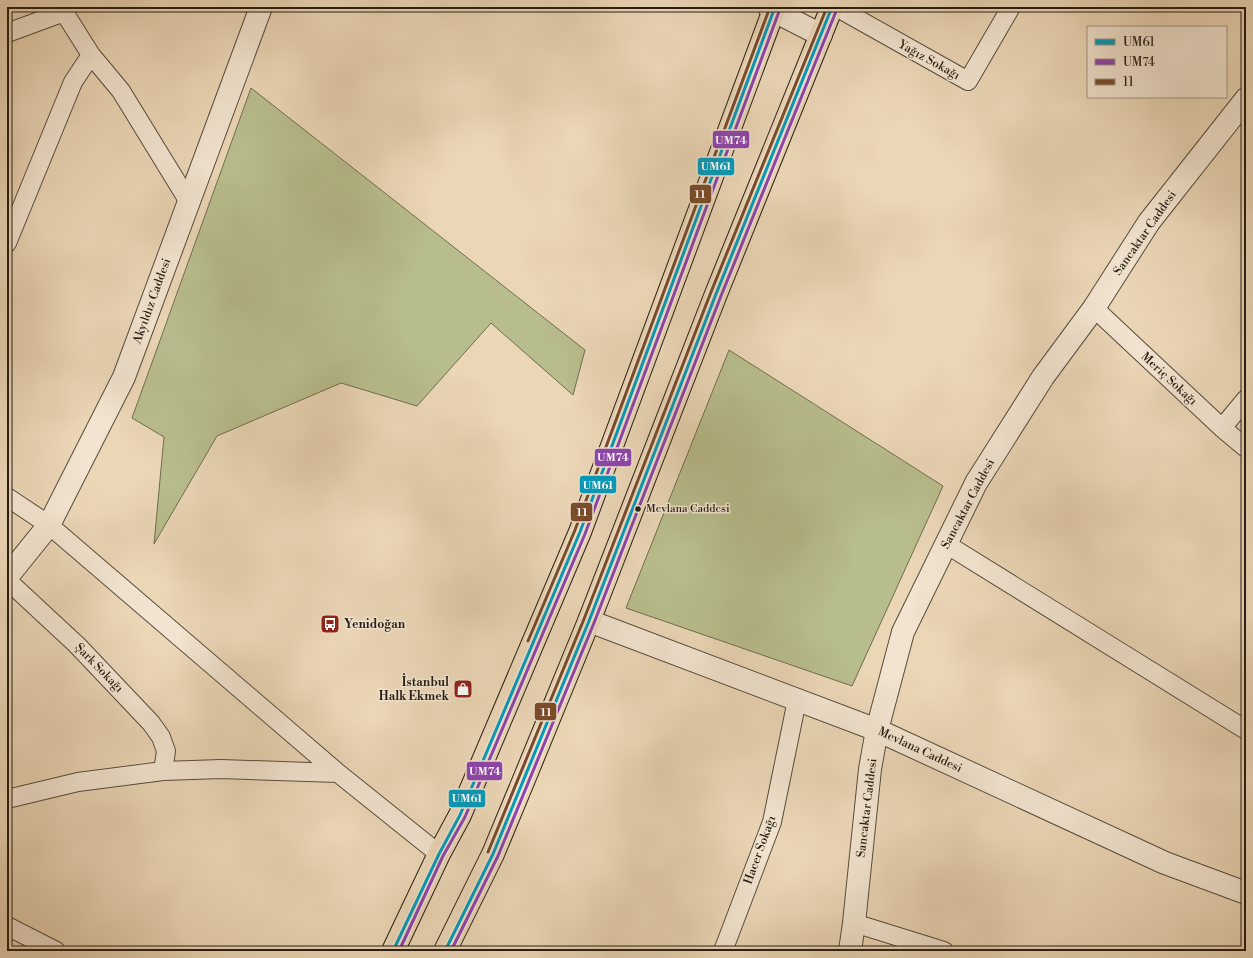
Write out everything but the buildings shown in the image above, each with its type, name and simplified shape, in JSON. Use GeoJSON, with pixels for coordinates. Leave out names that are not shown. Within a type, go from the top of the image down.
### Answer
{"type":"FeatureCollection","features":[{"type":"Feature","properties":{"kind":"main road"},"geometry":{"type":"LineString","coordinates":[[445,951],[493,854],[589,621],[716,294],[832,7]]}},
{"type":"Feature","properties":{"kind":"main road"},"geometry":{"type":"LineString","coordinates":[[393,951],[439,854],[460,816],[580,532],[773,8]]}},
{"type":"Feature","properties":{"kind":"street","name":"Akyıldız Caddesi"},"geometry":{"type":"LineString","coordinates":[[7,577],[49,525],[124,377],[261,7]]}},
{"type":"Feature","properties":{"kind":"street","name":"Yağız Sokağı"},"geometry":{"type":"LineString","coordinates":[[836,7],[968,81],[1012,7]]}},
{"type":"Feature","properties":{"kind":"street"},"geometry":{"type":"LineString","coordinates":[[773,8],[821,35]]}},
{"type":"Feature","properties":{"kind":"street"},"geometry":{"type":"LineString","coordinates":[[7,33],[63,10],[91,55],[121,91],[188,202]]}},
{"type":"Feature","properties":{"kind":"street"},"geometry":{"type":"LineString","coordinates":[[7,243],[73,82],[91,55]]}},
{"type":"Feature","properties":{"kind":"street","name":"Sancaktar Caddesi"},"geometry":{"type":"LineString","coordinates":[[850,951],[870,769],[877,730],[903,632],[976,483],[1043,377],[1094,308],[1149,222],[1246,99]]}},
{"type":"Feature","properties":{"kind":"street","name":"Meriç Sokağı"},"geometry":{"type":"LineString","coordinates":[[1094,308],[1222,428],[1246,448]]}},
{"type":"Feature","properties":{"kind":"street"},"geometry":{"type":"LineString","coordinates":[[1222,428],[1246,399]]}},
{"type":"Feature","properties":{"kind":"street"},"geometry":{"type":"LineString","coordinates":[[7,497],[49,525],[338,773],[439,854]]}},
{"type":"Feature","properties":{"kind":"street"},"geometry":{"type":"LineString","coordinates":[[946,544],[1246,730]]}},
{"type":"Feature","properties":{"kind":"street","name":"Şark Sokağı"},"geometry":{"type":"LineString","coordinates":[[7,580],[77,645],[151,723],[161,737],[166,751],[163,771]]}},
{"type":"Feature","properties":{"kind":"street","name":"Mevlana Caddesi"},"geometry":{"type":"LineString","coordinates":[[589,621],[877,730],[1165,863],[1246,893]]}},
{"type":"Feature","properties":{"kind":"street","name":"Hacer Sokağı"},"geometry":{"type":"LineString","coordinates":[[723,951],[772,822],[797,700]]}},
{"type":"Feature","properties":{"kind":"street"},"geometry":{"type":"LineString","coordinates":[[7,799],[78,782],[163,771],[221,769],[338,773]]}},
{"type":"Feature","properties":{"kind":"street"},"geometry":{"type":"LineString","coordinates":[[854,924],[944,951]]}},
{"type":"Feature","properties":{"kind":"street"},"geometry":{"type":"LineString","coordinates":[[7,926],[56,951]]}},
{"type":"Feature","properties":{"kind":"green space"},"geometry":{"type":"Polygon","coordinates":[[[251,88],[585,350],[573,395],[491,323],[417,406],[341,383],[217,436],[154,544],[164,437],[132,418],[251,88]]]}},
{"type":"Feature","properties":{"kind":"green space"},"geometry":{"type":"Polygon","coordinates":[[[729,350],[943,486],[852,686],[626,608],[729,350]]]}},
{"type":"Feature","properties":{"kind":"transit line","name":"11"},"geometry":{"type":"LineString","coordinates":[[528,641],[575,530],[770,7]]}},
{"type":"Feature","properties":{"kind":"transit line","name":"UM61"},"geometry":{"type":"LineString","coordinates":[[393,951],[439,854],[460,815],[580,532],[775,7]]}},
{"type":"Feature","properties":{"kind":"transit line","name":"11"},"geometry":{"type":"LineString","coordinates":[[488,852],[584,619],[711,292],[827,7]]}},
{"type":"Feature","properties":{"kind":"transit line","name":"UM61"},"geometry":{"type":"LineString","coordinates":[[445,951],[493,854],[589,621],[716,294],[832,7]]}},
{"type":"Feature","properties":{"kind":"transit line","name":"UM74"},"geometry":{"type":"LineString","coordinates":[[399,951],[443,856],[465,817],[585,534],[780,9]]}},
{"type":"Feature","properties":{"kind":"transit line","name":"UM74"},"geometry":{"type":"LineString","coordinates":[[451,951],[498,856],[594,623],[721,296],[837,9]]}},
{"type":"Feature","properties":{"kind":"place","name":"Mevlana Caddesi"},"geometry":{"type":"Point","coordinates":[638,509]}},
{"type":"Feature","properties":{"kind":"place","name":"Yenidoğan"},"geometry":{"type":"Point","coordinates":[330,624]}},
{"type":"Feature","properties":{"kind":"place","name":"İstanbul Halk Ekmek"},"geometry":{"type":"Point","coordinates":[463,689]}}]}
